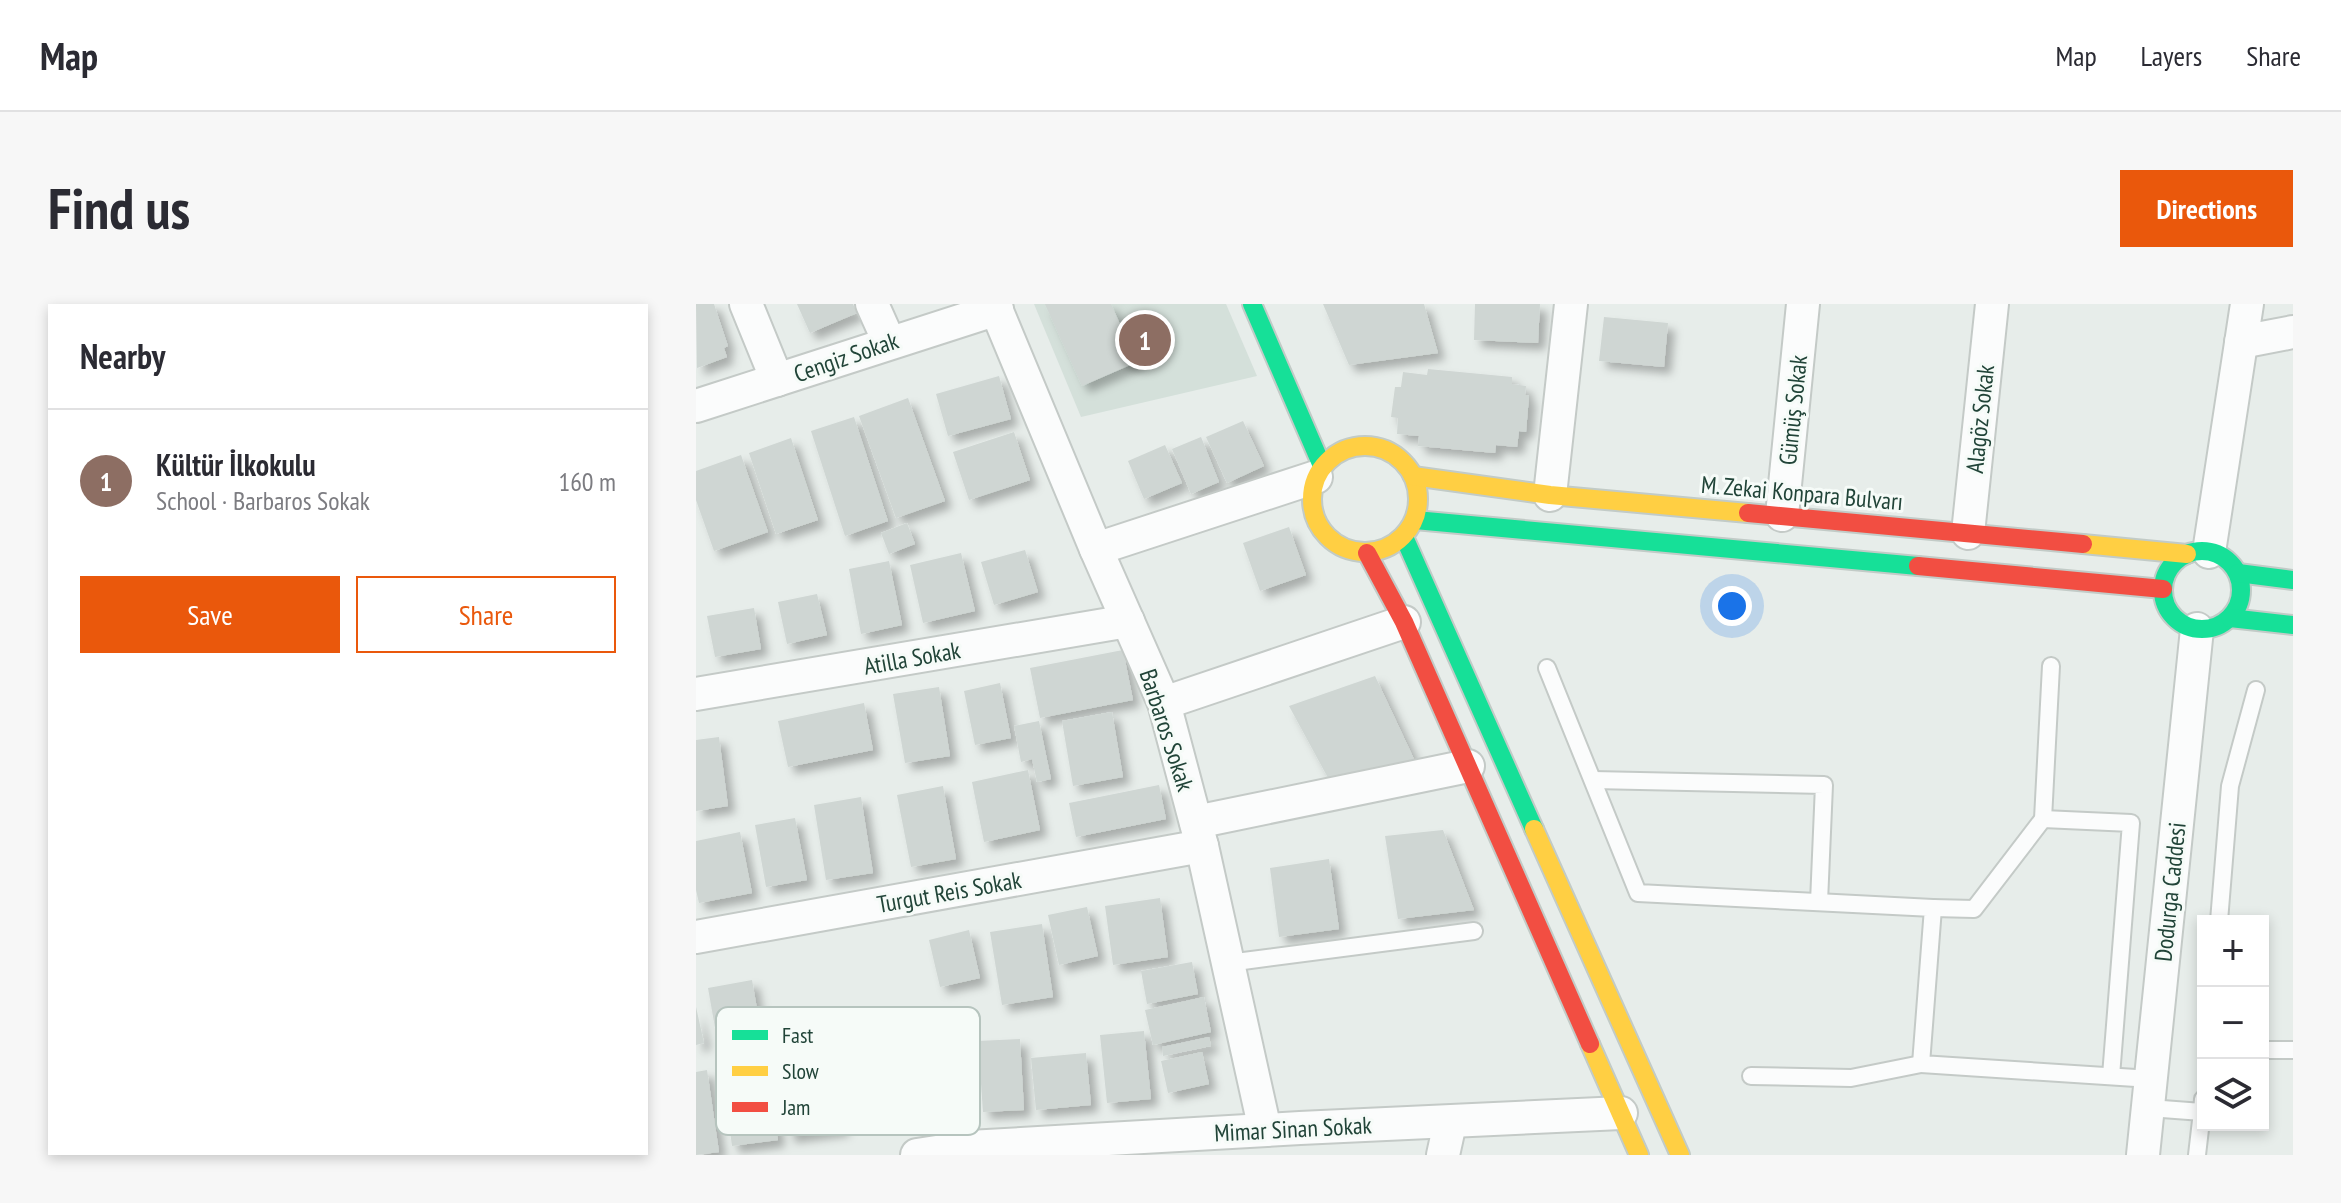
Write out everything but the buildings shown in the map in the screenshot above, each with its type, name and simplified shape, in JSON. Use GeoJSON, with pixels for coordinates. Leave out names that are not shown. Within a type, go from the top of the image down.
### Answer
{"type":"FeatureCollection","features":[{"type":"Feature","properties":{"kind":"main road"},"geometry":{"type":"LineString","coordinates":[[1252,304],[1319,472]]}},
{"type":"Feature","properties":{"kind":"main road"},"geometry":{"type":"LineString","coordinates":[[1338,427],[1351,447]]}},
{"type":"Feature","properties":{"kind":"main road"},"geometry":{"type":"LineString","coordinates":[[1369,446],[1387,450],[1402,461],[1418,490],[1415,520],[1404,537],[1381,551],[1349,551],[1332,542],[1320,529],[1313,513],[1311,495],[1319,472],[1330,458],[1351,447],[1369,446]]}},
{"type":"Feature","properties":{"kind":"main road","name":"M. Zekai Konpara Bulvarı"},"geometry":{"type":"LineString","coordinates":[[1413,476],[1550,495],[2198,553]]}},
{"type":"Feature","properties":{"kind":"main road"},"geometry":{"type":"LineString","coordinates":[[1415,520],[2163,589]]}},
{"type":"Feature","properties":{"kind":"main road"},"geometry":{"type":"LineString","coordinates":[[1404,537],[1680,1155]]}},
{"type":"Feature","properties":{"kind":"main road"},"geometry":{"type":"LineString","coordinates":[[1367,553],[1404,622],[1639,1155]]}},
{"type":"Feature","properties":{"kind":"main road"},"geometry":{"type":"LineString","coordinates":[[2198,553],[2218,554],[2229,561],[2238,573],[2242,586],[2241,599],[2230,618],[2215,628],[2197,629],[2179,622],[2170,614],[2163,589],[2170,567],[2198,553]]}},
{"type":"Feature","properties":{"kind":"main road"},"geometry":{"type":"LineString","coordinates":[[2238,573],[2293,580]]}},
{"type":"Feature","properties":{"kind":"main road"},"geometry":{"type":"LineString","coordinates":[[2230,618],[2293,625]]}},
{"type":"Feature","properties":{"kind":"street"},"geometry":{"type":"LineString","coordinates":[[746,304],[777,380]]}},
{"type":"Feature","properties":{"kind":"street"},"geometry":{"type":"LineString","coordinates":[[872,304],[889,342]]}},
{"type":"Feature","properties":{"kind":"street"},"geometry":{"type":"LineString","coordinates":[[1550,495],[1571,304]]}},
{"type":"Feature","properties":{"kind":"street","name":"Gümüş Sokak"},"geometry":{"type":"LineString","coordinates":[[1782,515],[1803,304]]}},
{"type":"Feature","properties":{"kind":"street","name":"Alagöz Sokak"},"geometry":{"type":"LineString","coordinates":[[1968,533],[1992,304]]}},
{"type":"Feature","properties":{"kind":"street"},"geometry":{"type":"LineString","coordinates":[[2198,553],[2247,304]]}},
{"type":"Feature","properties":{"kind":"street","name":"Cengiz Sokak"},"geometry":{"type":"LineString","coordinates":[[696,406],[996,307]]}},
{"type":"Feature","properties":{"kind":"street","name":"Barbaros Sokak"},"geometry":{"type":"LineString","coordinates":[[996,307],[1096,549],[1164,703],[1199,834],[1265,1130]]}},
{"type":"Feature","properties":{"kind":"street"},"geometry":{"type":"LineString","coordinates":[[2241,342],[2293,332]]}},
{"type":"Feature","properties":{"kind":"street"},"geometry":{"type":"LineString","coordinates":[[1096,549],[1319,472]]}},
{"type":"Feature","properties":{"kind":"street","name":"Atilla Sokak"},"geometry":{"type":"LineString","coordinates":[[696,694],[1128,621]]}},
{"type":"Feature","properties":{"kind":"street"},"geometry":{"type":"LineString","coordinates":[[1164,703],[1404,622]]}},
{"type":"Feature","properties":{"kind":"street","name":"Dodurga Caddesi"},"geometry":{"type":"LineString","coordinates":[[2143,1155],[2197,629]]}},
{"type":"Feature","properties":{"kind":"street","name":"Turgut Reis Sokak"},"geometry":{"type":"LineString","coordinates":[[696,937],[1199,834],[1468,766]]}},
{"type":"Feature","properties":{"kind":"street","name":"Mimar Sinan Sokak"},"geometry":{"type":"LineString","coordinates":[[917,1155],[969,1147],[1137,1146],[1265,1130],[1298,1141],[1450,1123],[1621,1113]]}},
{"type":"Feature","properties":{"kind":"street"},"geometry":{"type":"LineString","coordinates":[[1443,1155],[1450,1123]]}},
{"type":"Feature","properties":{"kind":"lane"},"geometry":{"type":"LineString","coordinates":[[1547,668],[1638,893],[1974,909],[2043,819],[2051,666]]}},
{"type":"Feature","properties":{"kind":"lane"},"geometry":{"type":"LineString","coordinates":[[2219,915],[2230,786],[2256,690]]}},
{"type":"Feature","properties":{"kind":"lane"},"geometry":{"type":"LineString","coordinates":[[1593,780],[1824,785],[1819,902]]}},
{"type":"Feature","properties":{"kind":"lane"},"geometry":{"type":"LineString","coordinates":[[2043,819],[2131,823],[2111,1076]]}},
{"type":"Feature","properties":{"kind":"lane"},"geometry":{"type":"LineString","coordinates":[[1921,1064],[1933,908]]}},
{"type":"Feature","properties":{"kind":"lane"},"geometry":{"type":"LineString","coordinates":[[1228,963],[1474,931]]}},
{"type":"Feature","properties":{"kind":"lane"},"geometry":{"type":"LineString","coordinates":[[2269,1050],[2293,1050]]}},
{"type":"Feature","properties":{"kind":"lane"},"geometry":{"type":"LineString","coordinates":[[1751,1076],[1851,1078],[1921,1064],[2111,1076],[2150,1093],[2197,1104]]}},
{"type":"Feature","properties":{"kind":"lane"},"geometry":{"type":"LineString","coordinates":[[2197,1155],[2199,1131]]}},
{"type":"Feature","properties":{"kind":"shaded area"},"geometry":{"type":"Polygon","coordinates":[[[1034,304],[1226,304],[1257,376],[1081,417],[1034,304]]]}},
{"type":"Feature","properties":{"kind":"traffic: fast"},"geometry":{"type":"LineString","coordinates":[[1252,304],[1322,466]]}},
{"type":"Feature","properties":{"kind":"traffic: fast"},"geometry":{"type":"LineString","coordinates":[[1415,520],[1918,566]]}},
{"type":"Feature","properties":{"kind":"traffic: fast"},"geometry":{"type":"LineString","coordinates":[[1404,537],[1534,829]]}},
{"type":"Feature","properties":{"kind":"traffic: fast"},"geometry":{"type":"LineString","coordinates":[[2194,551],[2210,551],[2224,557],[2235,568],[2241,590],[2235,612],[2224,623],[2210,629],[2194,629],[2180,623],[2169,612],[2163,598],[2163,582],[2169,568],[2180,557],[2194,551]]}},
{"type":"Feature","properties":{"kind":"traffic: fast"},"geometry":{"type":"LineString","coordinates":[[2238,573],[2293,580]]}},
{"type":"Feature","properties":{"kind":"traffic: fast"},"geometry":{"type":"LineString","coordinates":[[2230,618],[2293,625]]}},
{"type":"Feature","properties":{"kind":"traffic: slow"},"geometry":{"type":"LineString","coordinates":[[1365,446],[1385,450],[1403,461],[1414,479],[1418,499],[1414,519],[1403,537],[1385,548],[1365,552],[1345,548],[1327,537],[1316,519],[1312,499],[1316,479],[1327,461],[1345,450],[1365,446]]}},
{"type":"Feature","properties":{"kind":"traffic: slow"},"geometry":{"type":"LineString","coordinates":[[1413,476],[1550,495],[1748,513]]}},
{"type":"Feature","properties":{"kind":"traffic: slow"},"geometry":{"type":"LineString","coordinates":[[2083,544],[2187,554]]}},
{"type":"Feature","properties":{"kind":"traffic: slow"},"geometry":{"type":"LineString","coordinates":[[1534,829],[1680,1155]]}},
{"type":"Feature","properties":{"kind":"traffic: slow"},"geometry":{"type":"LineString","coordinates":[[1590,1044],[1639,1155]]}},
{"type":"Feature","properties":{"kind":"traffic: jam"},"geometry":{"type":"LineString","coordinates":[[1748,513],[2083,544]]}},
{"type":"Feature","properties":{"kind":"traffic: jam"},"geometry":{"type":"LineString","coordinates":[[1367,553],[1404,622],[1590,1044]]}},
{"type":"Feature","properties":{"kind":"traffic: jam"},"geometry":{"type":"LineString","coordinates":[[1918,566],[2163,589]]}},
{"type":"Feature","properties":{"kind":"place","name":"Kültür İlkokulu"},"geometry":{"type":"Point","coordinates":[1145,340]}}]}
